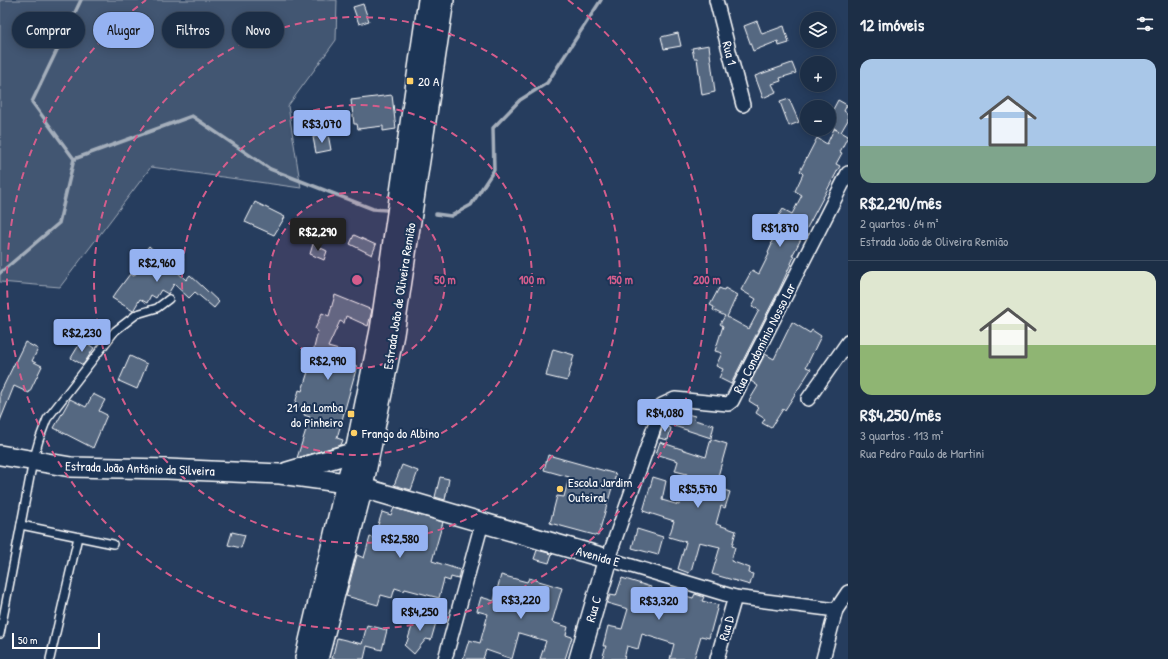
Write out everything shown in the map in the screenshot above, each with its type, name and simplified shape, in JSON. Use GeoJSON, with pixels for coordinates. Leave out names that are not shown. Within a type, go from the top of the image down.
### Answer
{"type":"FeatureCollection","features":[{"type":"Feature","properties":{"kind":"main road","name":"Estrada João de Oliveira Remião"},"geometry":{"type":"LineString","coordinates":[[318,659],[354,485],[355,452],[380,330],[428,0]]}},
{"type":"Feature","properties":{"kind":"main road","name":"Estrada João de Oliveira Remião"},"geometry":{"type":"LineString","coordinates":[[305,659],[354,485],[394,334],[444,0]]}},
{"type":"Feature","properties":{"kind":"main road","name":"Estrada João Antônio da Silveira"},"geometry":{"type":"LineString","coordinates":[[280,474],[355,452]]}},
{"type":"Feature","properties":{"kind":"main road","name":"Estrada João Antônio da Silveira"},"geometry":{"type":"LineString","coordinates":[[0,455],[71,467],[167,469],[280,474],[354,485]]}},
{"type":"Feature","properties":{"kind":"main road","name":"Avenida E"},"geometry":{"type":"LineString","coordinates":[[354,485],[608,559]]}},
{"type":"Feature","properties":{"kind":"main road","name":"Rua C"},"geometry":{"type":"LineString","coordinates":[[579,659],[608,559]]}},
{"type":"Feature","properties":{"kind":"street","name":"Rua 1"},"geometry":{"type":"LineString","coordinates":[[716,0],[743,105]]}},
{"type":"Feature","properties":{"kind":"street","name":"Rua Condomínio Nosso Lar"},"geometry":{"type":"LineString","coordinates":[[608,559],[662,405],[675,399],[728,404],[732,401],[848,173]]}},
{"type":"Feature","properties":{"kind":"street"},"geometry":{"type":"LineString","coordinates":[[808,399],[848,342]]}},
{"type":"Feature","properties":{"kind":"street"},"geometry":{"type":"LineString","coordinates":[[446,659],[482,523]]}},
{"type":"Feature","properties":{"kind":"street","name":"Avenida E"},"geometry":{"type":"LineString","coordinates":[[608,559],[735,597],[836,610]]}},
{"type":"Feature","properties":{"kind":"street"},"geometry":{"type":"LineString","coordinates":[[822,659],[836,610],[848,592]]}},
{"type":"Feature","properties":{"kind":"street","name":"Rua D"},"geometry":{"type":"LineString","coordinates":[[717,659],[735,597]]}},
{"type":"Feature","properties":{"kind":"lane"},"geometry":{"type":"LineString","coordinates":[[0,634],[33,461],[38,440],[47,419],[115,331],[137,314],[157,308],[169,299]]}},
{"type":"Feature","properties":{"kind":"lane"},"geometry":{"type":"LineString","coordinates":[[21,526],[113,544]]}},
{"type":"Feature","properties":{"kind":"lane"},"geometry":{"type":"LineString","coordinates":[[50,659],[78,537]]}},
{"type":"Feature","properties":{"kind":"shaded area"},"geometry":{"type":"Polygon","coordinates":[[[0,0],[337,0],[336,40],[288,106],[301,188],[151,167],[60,287],[0,282],[0,0]]]}},
{"type":"Feature","properties":{"kind":"building"},"geometry":{"type":"Polygon","coordinates":[[[363,4],[369,21],[359,24],[353,7],[363,4]]]}},
{"type":"Feature","properties":{"kind":"building"},"geometry":{"type":"Polygon","coordinates":[[[757,21],[762,34],[784,26],[789,43],[779,46],[778,41],[753,51],[744,26],[757,21]]]}},
{"type":"Feature","properties":{"kind":"building"},"geometry":{"type":"Polygon","coordinates":[[[678,33],[681,46],[664,49],[661,37],[678,33]]]}},
{"type":"Feature","properties":{"kind":"building"},"geometry":{"type":"Polygon","coordinates":[[[709,45],[715,92],[702,95],[697,58],[694,58],[692,48],[709,45]]]}},
{"type":"Feature","properties":{"kind":"building"},"geometry":{"type":"Polygon","coordinates":[[[792,63],[796,73],[780,78],[781,81],[772,84],[776,92],[763,98],[755,76],[792,63]]]}},
{"type":"Feature","properties":{"kind":"building"},"geometry":{"type":"Polygon","coordinates":[[[392,95],[396,129],[383,131],[383,126],[358,129],[357,124],[354,124],[351,100],[392,95]]]}},
{"type":"Feature","properties":{"kind":"building"},"geometry":{"type":"Polygon","coordinates":[[[789,99],[799,122],[789,126],[780,102],[789,99]]]}},
{"type":"Feature","properties":{"kind":"building"},"geometry":{"type":"Polygon","coordinates":[[[838,100],[847,105],[844,111],[848,114],[848,120],[841,132],[848,136],[836,164],[840,166],[792,256],[794,257],[780,288],[731,384],[719,378],[723,369],[716,366],[722,353],[715,351],[723,326],[720,324],[725,316],[713,310],[714,307],[710,305],[719,288],[724,290],[725,288],[737,295],[727,317],[749,329],[759,310],[752,306],[756,299],[741,290],[752,270],[759,274],[769,254],[771,243],[779,228],[773,225],[783,209],[792,214],[802,195],[795,191],[803,174],[800,171],[817,138],[827,144],[831,136],[836,136],[836,130],[839,131],[836,129],[836,104],[838,100]]]}},
{"type":"Feature","properties":{"kind":"building"},"geometry":{"type":"Polygon","coordinates":[[[328,134],[331,150],[316,153],[313,137],[328,134]]]}},
{"type":"Feature","properties":{"kind":"building"},"geometry":{"type":"Polygon","coordinates":[[[255,202],[285,217],[274,235],[245,222],[255,202]]]}},
{"type":"Feature","properties":{"kind":"building"},"geometry":{"type":"Polygon","coordinates":[[[354,235],[376,245],[372,255],[350,244],[354,235]]]}},
{"type":"Feature","properties":{"kind":"building"},"geometry":{"type":"Polygon","coordinates":[[[313,244],[327,251],[324,260],[310,254],[313,244]]]}},
{"type":"Feature","properties":{"kind":"building"},"geometry":{"type":"Polygon","coordinates":[[[149,246],[186,280],[190,275],[219,302],[214,308],[195,292],[189,298],[174,284],[168,294],[161,290],[156,298],[151,295],[147,303],[140,299],[133,311],[112,298],[130,274],[134,276],[145,259],[141,256],[149,246]]]}},
{"type":"Feature","properties":{"kind":"building"},"geometry":{"type":"Polygon","coordinates":[[[335,295],[372,310],[368,326],[346,316],[344,323],[340,321],[328,347],[346,352],[343,363],[357,366],[337,438],[343,440],[341,445],[297,458],[310,417],[304,415],[305,410],[294,407],[299,390],[302,391],[310,365],[318,331],[315,329],[322,313],[329,316],[335,295]]]}},
{"type":"Feature","properties":{"kind":"building"},"geometry":{"type":"Polygon","coordinates":[[[792,322],[810,333],[812,330],[821,336],[806,367],[811,369],[785,410],[783,409],[771,428],[762,423],[765,419],[756,413],[758,409],[757,406],[749,401],[758,386],[751,381],[765,354],[774,359],[792,322]]]}},
{"type":"Feature","properties":{"kind":"building"},"geometry":{"type":"Polygon","coordinates":[[[82,340],[94,348],[83,365],[71,358],[82,340]]]}},
{"type":"Feature","properties":{"kind":"building"},"geometry":{"type":"Polygon","coordinates":[[[25,342],[38,349],[32,361],[42,366],[29,393],[14,386],[0,421],[0,393],[25,342]]]}},
{"type":"Feature","properties":{"kind":"building"},"geometry":{"type":"Polygon","coordinates":[[[553,349],[574,355],[567,381],[546,376],[553,349]]]}},
{"type":"Feature","properties":{"kind":"building"},"geometry":{"type":"Polygon","coordinates":[[[130,356],[147,364],[137,389],[119,381],[130,356]]]}},
{"type":"Feature","properties":{"kind":"building"},"geometry":{"type":"Polygon","coordinates":[[[93,394],[105,400],[99,411],[107,415],[93,448],[54,428],[70,399],[86,407],[93,394]]]}},
{"type":"Feature","properties":{"kind":"building"},"geometry":{"type":"Polygon","coordinates":[[[670,410],[695,416],[694,420],[714,425],[711,438],[665,423],[668,411],[670,410]]]}},
{"type":"Feature","properties":{"kind":"building"},"geometry":{"type":"Polygon","coordinates":[[[663,425],[671,428],[668,440],[659,438],[663,425]]]}},
{"type":"Feature","properties":{"kind":"building"},"geometry":{"type":"Polygon","coordinates":[[[711,439],[727,444],[715,487],[730,492],[725,508],[721,506],[716,524],[736,531],[732,546],[735,547],[731,561],[750,568],[749,573],[753,574],[750,585],[712,574],[720,547],[699,542],[691,571],[689,573],[678,569],[686,542],[669,537],[674,521],[643,511],[653,477],[666,481],[662,500],[679,505],[687,474],[675,471],[678,461],[656,454],[660,442],[706,457],[711,439]]]}},
{"type":"Feature","properties":{"kind":"building"},"geometry":{"type":"Polygon","coordinates":[[[548,455],[616,474],[598,536],[550,523],[557,496],[564,497],[569,477],[544,470],[548,455]]]}},
{"type":"Feature","properties":{"kind":"building"},"geometry":{"type":"Polygon","coordinates":[[[402,465],[418,471],[411,490],[394,485],[402,465]]]}},
{"type":"Feature","properties":{"kind":"building"},"geometry":{"type":"Polygon","coordinates":[[[440,477],[449,479],[445,500],[435,497],[440,477]]]}},
{"type":"Feature","properties":{"kind":"building"},"geometry":{"type":"Polygon","coordinates":[[[394,508],[443,522],[432,561],[460,570],[458,579],[451,577],[450,581],[444,579],[439,598],[405,589],[404,591],[395,588],[392,598],[381,595],[378,605],[346,596],[357,555],[364,558],[370,537],[374,538],[382,512],[391,515],[394,508]]]}},
{"type":"Feature","properties":{"kind":"building"},"geometry":{"type":"Polygon","coordinates":[[[637,529],[663,537],[658,555],[632,548],[637,529]]]}},
{"type":"Feature","properties":{"kind":"building"},"geometry":{"type":"Polygon","coordinates":[[[232,532],[245,535],[241,548],[228,545],[232,532]]]}},
{"type":"Feature","properties":{"kind":"building"},"geometry":{"type":"Polygon","coordinates":[[[537,550],[552,554],[549,563],[534,559],[537,550]]]}},
{"type":"Feature","properties":{"kind":"building"},"geometry":{"type":"Polygon","coordinates":[[[501,575],[527,582],[529,578],[562,588],[552,622],[568,627],[566,635],[572,637],[565,659],[540,659],[546,641],[519,633],[512,659],[486,650],[483,659],[463,659],[469,640],[480,643],[488,614],[477,611],[481,597],[494,601],[501,575]]]}},
{"type":"Feature","properties":{"kind":"building"},"geometry":{"type":"Polygon","coordinates":[[[622,578],[651,587],[648,596],[666,601],[668,595],[681,598],[682,595],[693,598],[695,594],[704,597],[702,601],[718,605],[709,638],[701,636],[694,659],[670,659],[674,644],[642,634],[638,649],[627,646],[624,659],[602,659],[606,646],[603,646],[608,626],[622,629],[628,609],[607,603],[610,595],[616,596],[622,578]]]}},
{"type":"Feature","properties":{"kind":"building"},"geometry":{"type":"Polygon","coordinates":[[[416,614],[437,619],[431,640],[426,639],[414,654],[404,645],[407,642],[416,614]]]}},
{"type":"Feature","properties":{"kind":"building"},"geometry":{"type":"Polygon","coordinates":[[[367,625],[387,630],[382,650],[367,646],[364,659],[332,659],[337,638],[362,644],[367,625]]]}},
{"type":"Feature","properties":{"kind":"waterway"},"geometry":{"type":"LineString","coordinates":[[0,273],[59,223],[74,159],[32,102],[81,0]]}},
{"type":"Feature","properties":{"kind":"waterway"},"geometry":{"type":"LineString","coordinates":[[436,214],[451,216],[471,205],[494,170],[493,128],[520,100],[547,83],[601,0]]}},
{"type":"Feature","properties":{"kind":"waterway"},"geometry":{"type":"LineString","coordinates":[[74,159],[192,116],[270,169],[373,209],[386,210]]}},
{"type":"Feature","properties":{"kind":"place","name":"20 A"},"geometry":{"type":"Point","coordinates":[410,81]}},
{"type":"Feature","properties":{"kind":"place","name":"21 da Lomba do Pinheiro"},"geometry":{"type":"Point","coordinates":[351,414]}},
{"type":"Feature","properties":{"kind":"place","name":"Frango do Albino"},"geometry":{"type":"Point","coordinates":[354,433]}},
{"type":"Feature","properties":{"kind":"place","name":"Escola Jardim Outeiral"},"geometry":{"type":"Point","coordinates":[560,489]}}]}
